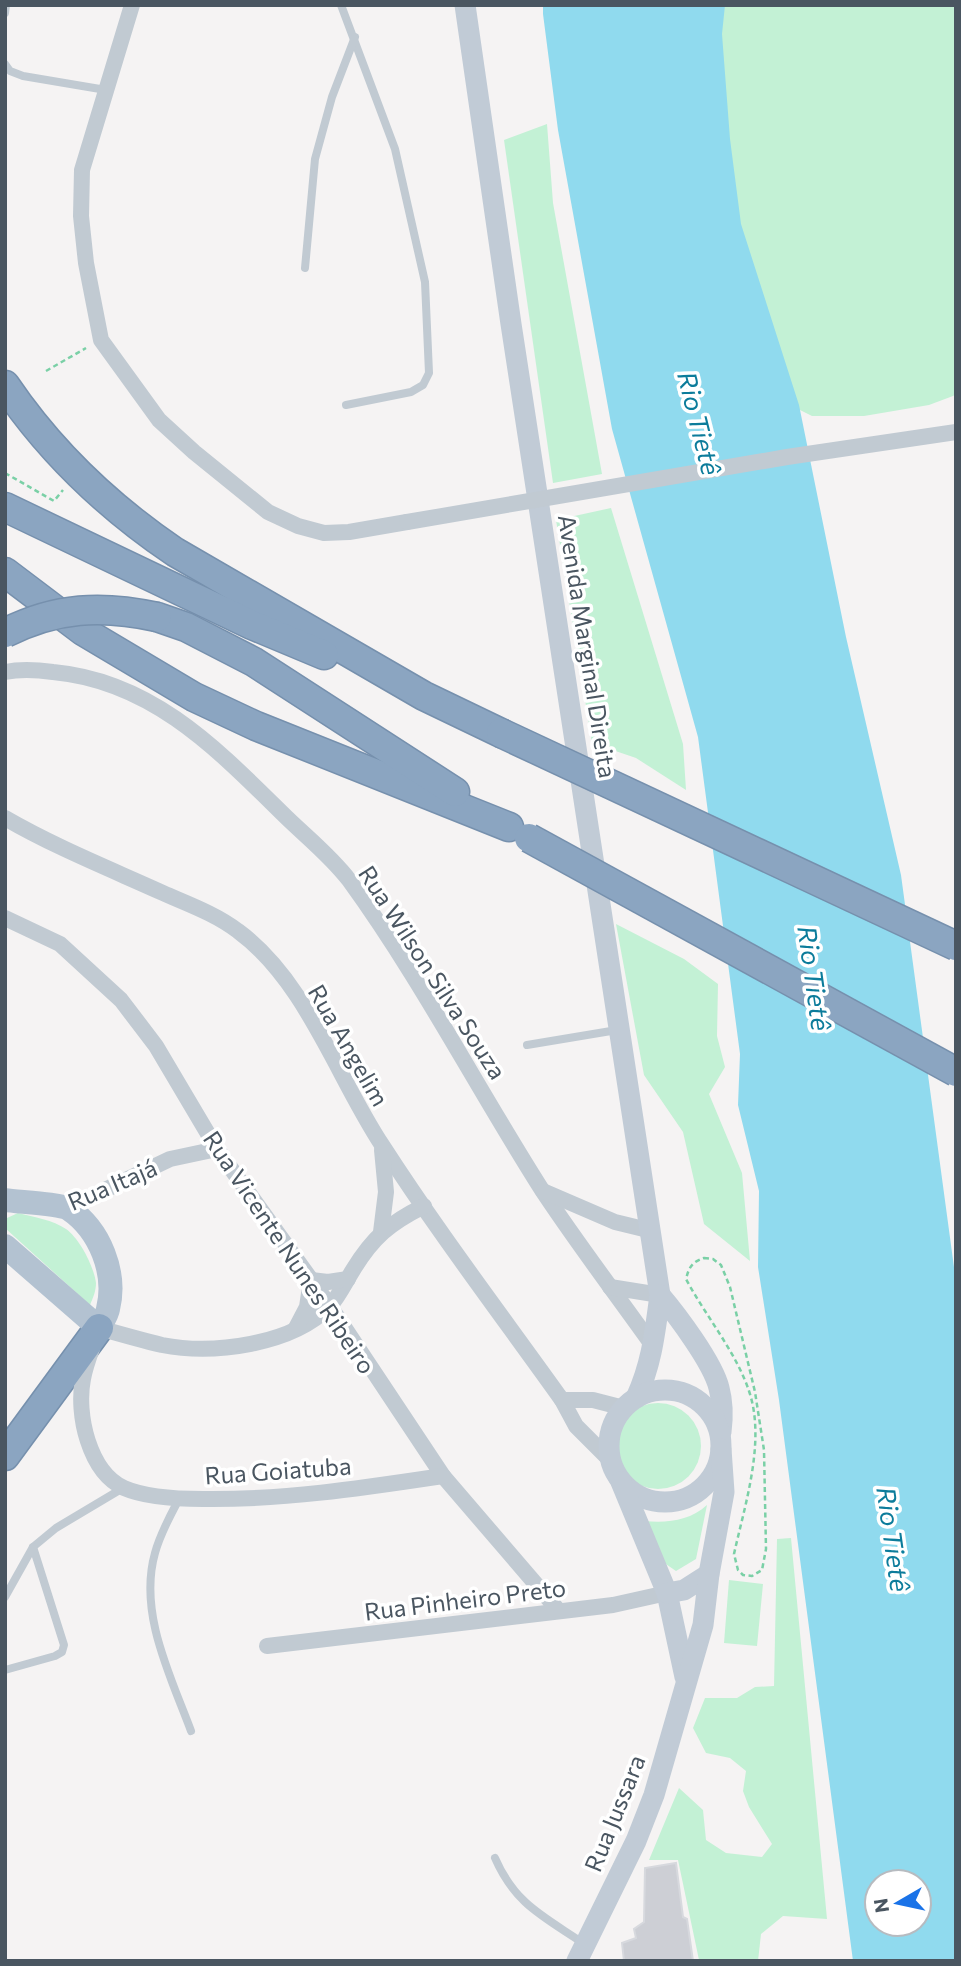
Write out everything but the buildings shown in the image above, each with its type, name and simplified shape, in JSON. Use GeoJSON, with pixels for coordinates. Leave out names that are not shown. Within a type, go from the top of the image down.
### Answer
{"type":"FeatureCollection","features":[{"type":"Feature","properties":{"kind":"highway"},"geometry":{"type":"LineString","coordinates":[[5,385],[47,442],[76,473],[139,527],[175,552],[434,701]]}},
{"type":"Feature","properties":{"kind":"highway"},"geometry":{"type":"LineString","coordinates":[[5,507],[252,625],[434,701],[956,946]]}},
{"type":"Feature","properties":{"kind":"highway"},"geometry":{"type":"LineString","coordinates":[[5,572],[83,631],[194,697],[256,726],[519,832]]}},
{"type":"Feature","properties":{"kind":"highway"},"geometry":{"type":"LineString","coordinates":[[5,633],[64,611],[92,609],[124,610],[186,627],[254,662],[519,832],[956,1072]]}},
{"type":"Feature","properties":{"kind":"highway"},"geometry":{"type":"LineString","coordinates":[[5,1456],[99,1328]]}},
{"type":"Feature","properties":{"kind":"main road","name":"Avenida Marginal Direita"},"geometry":{"type":"LineString","coordinates":[[465,5],[511,324],[660,1294],[647,1374],[630,1403]]}},
{"type":"Feature","properties":{"kind":"main road","name":"Rua Itajá"},"geometry":{"type":"LineString","coordinates":[[5,1200],[67,1208]]}},
{"type":"Feature","properties":{"kind":"main road"},"geometry":{"type":"LineString","coordinates":[[5,1246],[99,1328],[108,1309],[109,1265],[88,1227],[67,1208]]}},
{"type":"Feature","properties":{"kind":"main road","name":"Avenida Marginal Direita"},"geometry":{"type":"LineString","coordinates":[[660,1294],[685,1327],[719,1385],[722,1402],[721,1442]]}},
{"type":"Feature","properties":{"kind":"main road"},"geometry":{"type":"LineString","coordinates":[[670,1390],[688,1394],[703,1404],[714,1419],[721,1442],[716,1468],[706,1485],[691,1496],[672,1502],[652,1500],[635,1493],[616,1471],[609,1443],[614,1424],[630,1403],[652,1391],[670,1390]]}},
{"type":"Feature","properties":{"kind":"main road","name":"Rua Jussara"},"geometry":{"type":"LineString","coordinates":[[582,1953],[636,1841],[654,1795],[703,1625],[724,1492],[721,1442]]}},
{"type":"Feature","properties":{"kind":"main road","name":"Rua Jussara"},"geometry":{"type":"LineString","coordinates":[[616,1471],[667,1593],[686,1679]]}},
{"type":"Feature","properties":{"kind":"main road"},"geometry":{"type":"LineString","coordinates":[[667,1593],[684,1590],[709,1574]]}},
{"type":"Feature","properties":{"kind":"street"},"geometry":{"type":"LineString","coordinates":[[132,5],[82,170],[81,216],[86,263],[101,340],[159,420],[268,512],[298,526],[324,533],[349,532],[788,457],[956,432]]}},
{"type":"Feature","properties":{"kind":"street","name":"Rua Wilson Silva Souza"},"geometry":{"type":"LineString","coordinates":[[7,671],[80,674],[110,683],[144,698],[210,745],[327,856],[347,878],[394,948],[543,1191],[653,1346]]}},
{"type":"Feature","properties":{"kind":"street","name":"Rua Angelim"},"geometry":{"type":"LineString","coordinates":[[5,818],[39,837],[203,911],[236,929],[257,946],[310,1019],[381,1144],[562,1400],[576,1426],[616,1471]]}},
{"type":"Feature","properties":{"kind":"street","name":"Rua Vicente Nunes Ribeiro"},"geometry":{"type":"LineString","coordinates":[[5,918],[60,944],[121,1000],[156,1046],[218,1149],[330,1306],[443,1476],[558,1610]]}},
{"type":"Feature","properties":{"kind":"street"},"geometry":{"type":"LineString","coordinates":[[381,1144],[386,1184],[381,1232]]}},
{"type":"Feature","properties":{"kind":"street","name":"Rua Itajá"},"geometry":{"type":"LineString","coordinates":[[67,1208],[170,1160],[218,1149]]}},
{"type":"Feature","properties":{"kind":"street"},"geometry":{"type":"LineString","coordinates":[[543,1191],[615,1222],[652,1231]]}},
{"type":"Feature","properties":{"kind":"street"},"geometry":{"type":"LineString","coordinates":[[123,1488],[107,1475],[94,1456],[81,1404],[83,1379],[99,1328],[164,1345],[208,1348],[264,1342],[294,1331],[330,1306],[365,1250],[381,1232],[400,1218],[424,1206]]}},
{"type":"Feature","properties":{"kind":"street"},"geometry":{"type":"LineString","coordinates":[[294,1331],[307,1307],[311,1280],[328,1282],[348,1279]]}},
{"type":"Feature","properties":{"kind":"street"},"geometry":{"type":"LineString","coordinates":[[610,1287],[660,1294]]}},
{"type":"Feature","properties":{"kind":"street"},"geometry":{"type":"LineString","coordinates":[[562,1400],[630,1403]]}},
{"type":"Feature","properties":{"kind":"street","name":"Rua Goiatuba"},"geometry":{"type":"LineString","coordinates":[[123,1488],[179,1499],[272,1499],[443,1476]]}},
{"type":"Feature","properties":{"kind":"street","name":"Rua Pinheiro Preto"},"geometry":{"type":"LineString","coordinates":[[267,1646],[612,1605],[667,1593]]}},
{"type":"Feature","properties":{"kind":"lane"},"geometry":{"type":"LineString","coordinates":[[5,13],[6,5]]}},
{"type":"Feature","properties":{"kind":"lane"},"geometry":{"type":"LineString","coordinates":[[341,5],[395,149],[425,282],[429,373],[423,385],[411,392],[346,405]]}},
{"type":"Feature","properties":{"kind":"lane"},"geometry":{"type":"LineString","coordinates":[[305,268],[315,159],[332,97],[355,37]]}},
{"type":"Feature","properties":{"kind":"lane"},"geometry":{"type":"LineString","coordinates":[[5,64],[10,71],[23,76],[106,90]]}},
{"type":"Feature","properties":{"kind":"lane"},"geometry":{"type":"LineString","coordinates":[[527,1045],[620,1030]]}},
{"type":"Feature","properties":{"kind":"lane"},"geometry":{"type":"LineString","coordinates":[[5,1597],[33,1547],[56,1528],[123,1488]]}},
{"type":"Feature","properties":{"kind":"lane"},"geometry":{"type":"LineString","coordinates":[[179,1499],[155,1554],[150,1584],[154,1621],[163,1657],[191,1731]]}},
{"type":"Feature","properties":{"kind":"lane"},"geometry":{"type":"LineString","coordinates":[[5,1670],[55,1656],[62,1652],[64,1645],[33,1547]]}},
{"type":"Feature","properties":{"kind":"lane"},"geometry":{"type":"LineString","coordinates":[[495,1858],[515,1895],[582,1953]]}},
{"type":"Feature","properties":{"kind":"path"},"geometry":{"type":"LineString","coordinates":[[46,372],[101,340]]}},
{"type":"Feature","properties":{"kind":"path"},"geometry":{"type":"LineString","coordinates":[[5,473],[54,501],[68,484]]}},
{"type":"Feature","properties":{"kind":"green space"},"geometry":{"type":"Polygon","coordinates":[[[724,5],[956,5],[956,394],[953,396],[929,405],[864,416],[812,416],[798,409],[748,298],[718,57],[724,5]]]}},
{"type":"Feature","properties":{"kind":"green space"},"geometry":{"type":"Polygon","coordinates":[[[547,124],[553,203],[602,474],[553,483],[504,140],[547,124]]]}},
{"type":"Feature","properties":{"kind":"green space"},"geometry":{"type":"Polygon","coordinates":[[[611,508],[683,744],[686,790],[636,758],[592,743],[556,520],[611,508]]]}},
{"type":"Feature","properties":{"kind":"green space"},"geometry":{"type":"Polygon","coordinates":[[[616,924],[684,959],[718,984],[717,1036],[725,1067],[709,1094],[742,1173],[750,1261],[704,1224],[683,1132],[644,1075],[616,924]]]}},
{"type":"Feature","properties":{"kind":"green space"},"geometry":{"type":"Polygon","coordinates":[[[18,1213],[55,1223],[76,1239],[95,1276],[95,1289],[90,1305],[5,1228],[7,1218],[18,1213]]]}},
{"type":"Feature","properties":{"kind":"green space"},"geometry":{"type":"Polygon","coordinates":[[[658,1403],[682,1410],[694,1422],[701,1446],[694,1470],[682,1482],[658,1489],[634,1482],[622,1470],[615,1446],[622,1422],[634,1410],[658,1403]]]}},
{"type":"Feature","properties":{"kind":"green space"},"geometry":{"type":"Polygon","coordinates":[[[707,1505],[696,1559],[676,1571],[660,1560],[644,1521],[678,1520],[693,1515],[707,1505]]]}},
{"type":"Feature","properties":{"kind":"green space"},"geometry":{"type":"Polygon","coordinates":[[[791,1538],[827,1919],[783,1916],[761,1934],[758,1961],[699,1960],[678,1860],[649,1860],[679,1788],[703,1810],[706,1840],[726,1853],[762,1857],[772,1844],[749,1807],[743,1791],[746,1771],[730,1758],[706,1753],[693,1728],[705,1698],[737,1698],[755,1687],[774,1686],[777,1539],[791,1538]]]}},
{"type":"Feature","properties":{"kind":"green space"},"geometry":{"type":"Polygon","coordinates":[[[729,1580],[763,1584],[757,1646],[724,1643],[729,1580]]]}},
{"type":"Feature","properties":{"kind":"water","name":"Rio Tietê"},"geometry":{"type":"Polygon","coordinates":[[[543,5],[725,5],[722,34],[730,139],[741,224],[799,405],[846,637],[901,875],[956,1282],[956,1961],[853,1961],[779,1400],[758,1267],[759,1191],[738,1105],[740,1054],[698,737],[612,429],[558,130],[543,5]]]}}]}
